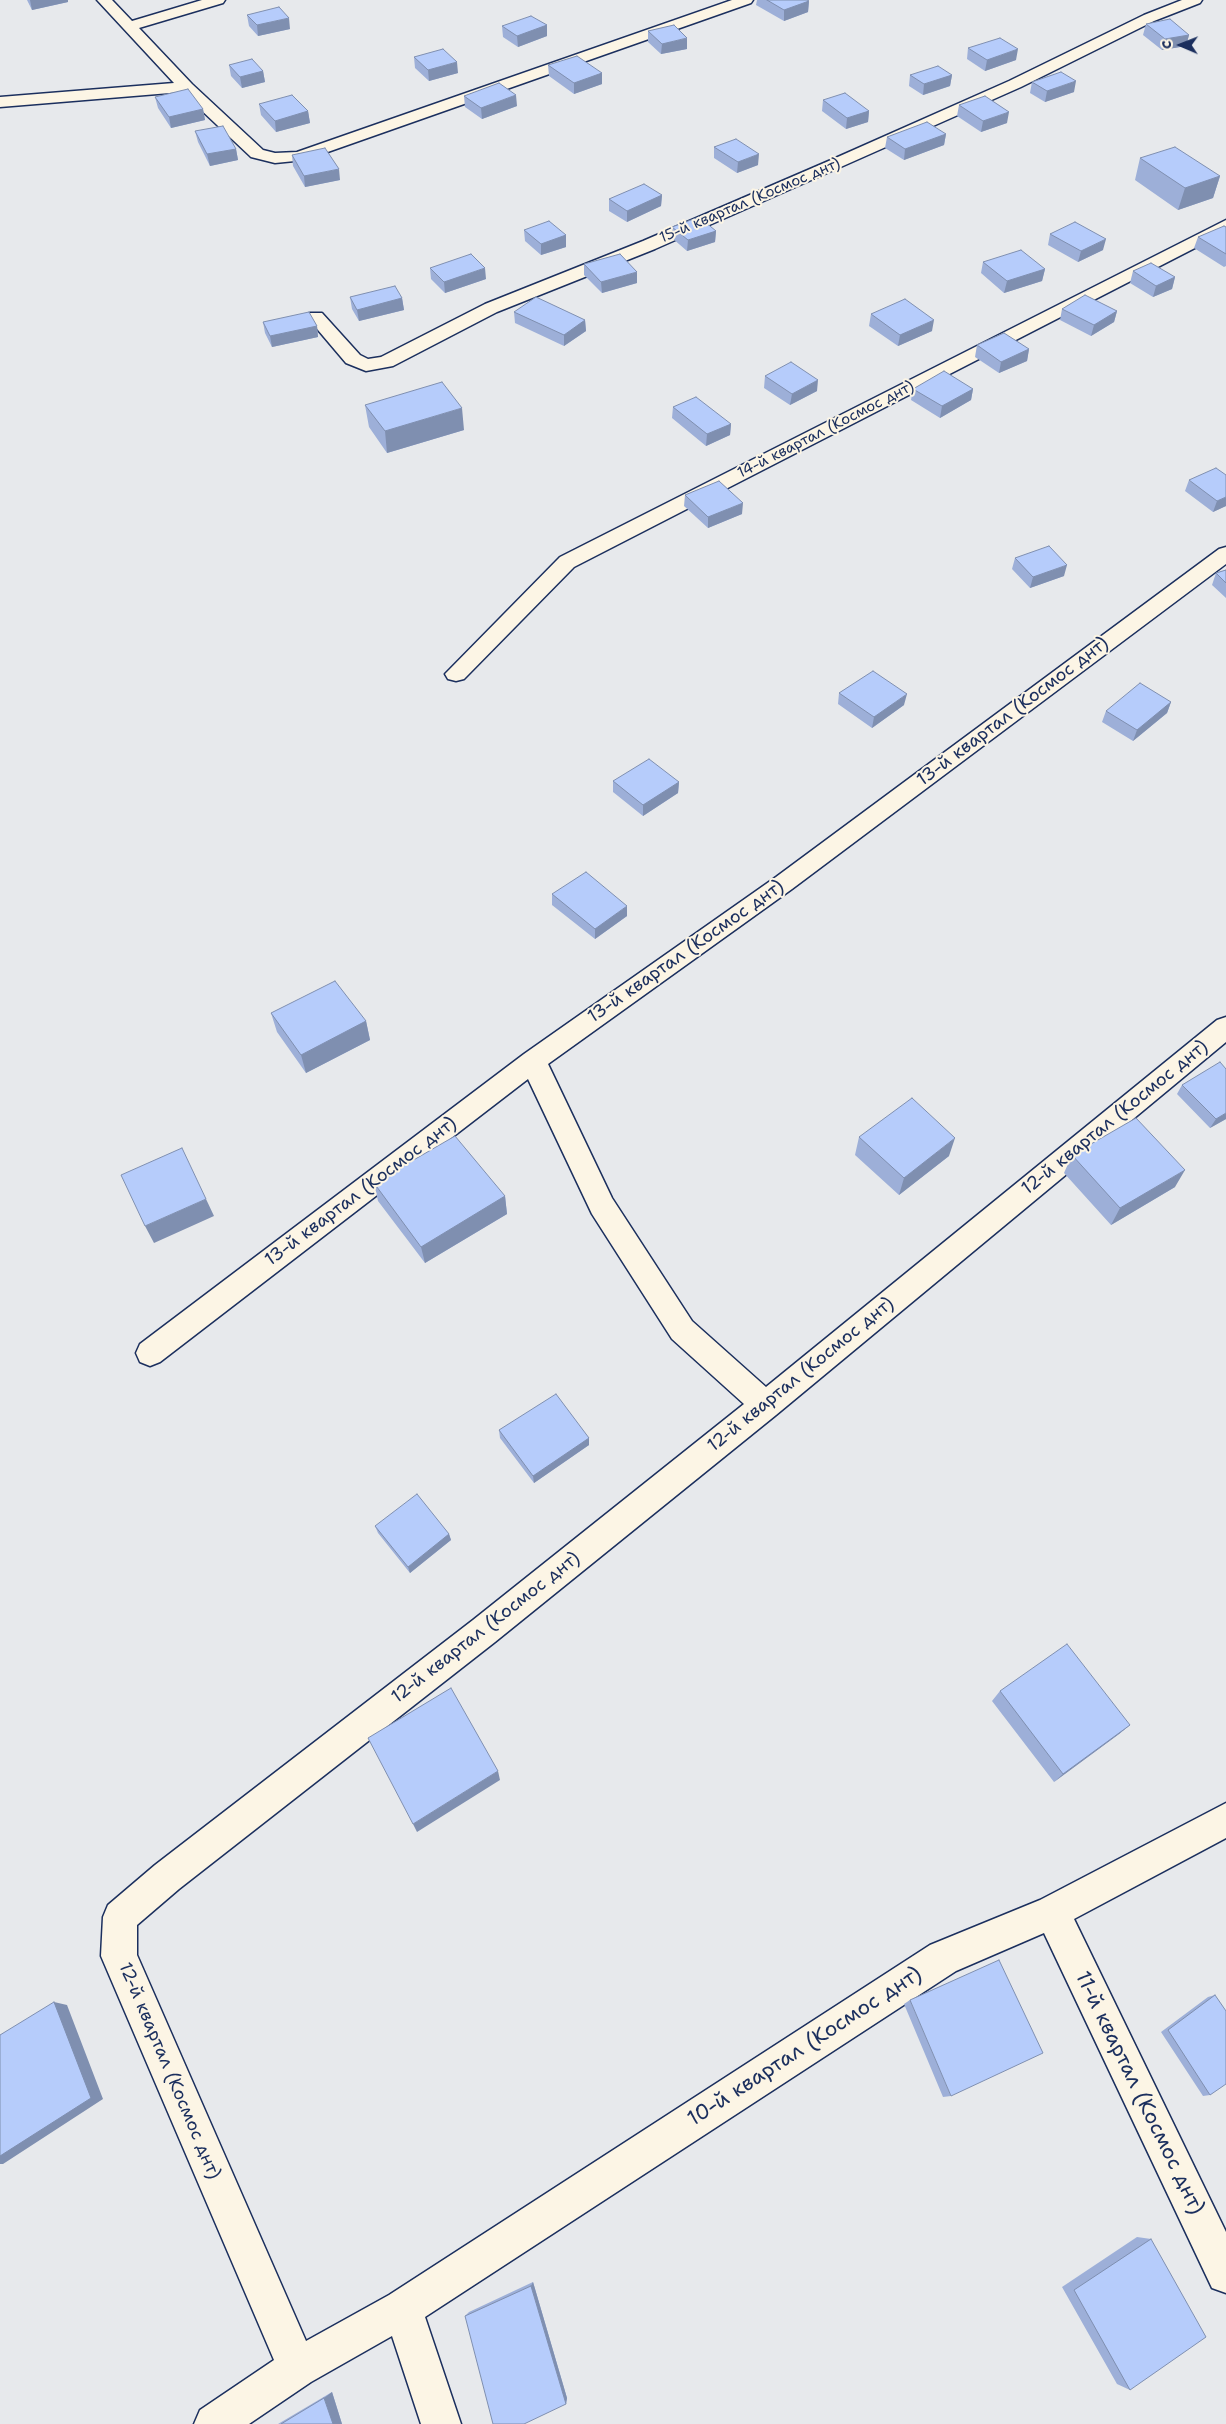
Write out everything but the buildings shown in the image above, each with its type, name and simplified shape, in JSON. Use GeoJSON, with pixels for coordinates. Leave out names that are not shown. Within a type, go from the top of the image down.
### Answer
{"type":"FeatureCollection","features":[{"type":"Feature","properties":{"kind":"street"},"geometry":{"type":"LineString","coordinates":[[104,0],[186,87],[257,154],[275,158],[299,157],[746,0]]}},
{"type":"Feature","properties":{"kind":"street"},"geometry":{"type":"LineString","coordinates":[[129,26],[218,0]]}},
{"type":"Feature","properties":{"kind":"street","name":"15-й квартал (Космос днт)"},"geometry":{"type":"LineString","coordinates":[[316,318],[353,359],[366,365],[386,362],[491,308],[649,245],[828,167],[1015,84],[1149,18],[1195,0]]}},
{"type":"Feature","properties":{"kind":"street"},"geometry":{"type":"LineString","coordinates":[[0,102],[186,87]]}},
{"type":"Feature","properties":{"kind":"street","name":"14-й квартал (Космос днт)"},"geometry":{"type":"LineString","coordinates":[[456,674],[567,562],[1226,225]]}},
{"type":"Feature","properties":{"kind":"street","name":"13-й квартал (Космос днт)"},"geometry":{"type":"LineString","coordinates":[[150,1353],[533,1061],[784,883],[1226,554]]}},
{"type":"Feature","properties":{"kind":"street","name":"12-й квартал (Космос днт)"},"geometry":{"type":"LineString","coordinates":[[297,2368],[120,1956],[120,1917],[167,1877],[484,1631],[766,1405],[1226,1028]]}},
{"type":"Feature","properties":{"kind":"street"},"geometry":{"type":"LineString","coordinates":[[533,1061],[602,1206],[682,1330],[766,1405]]}},
{"type":"Feature","properties":{"kind":"street","name":"10-й квартал (Космос днт)"},"geometry":{"type":"LineString","coordinates":[[403,2309],[942,1958],[1052,1912],[1226,1820]]}},
{"type":"Feature","properties":{"kind":"street","name":"11-й квартал (Космос днт)"},"geometry":{"type":"LineString","coordinates":[[1052,1912],[1226,2274]]}},
{"type":"Feature","properties":{"kind":"street"},"geometry":{"type":"LineString","coordinates":[[214,2424],[297,2368],[403,2309],[442,2424]]}}]}
